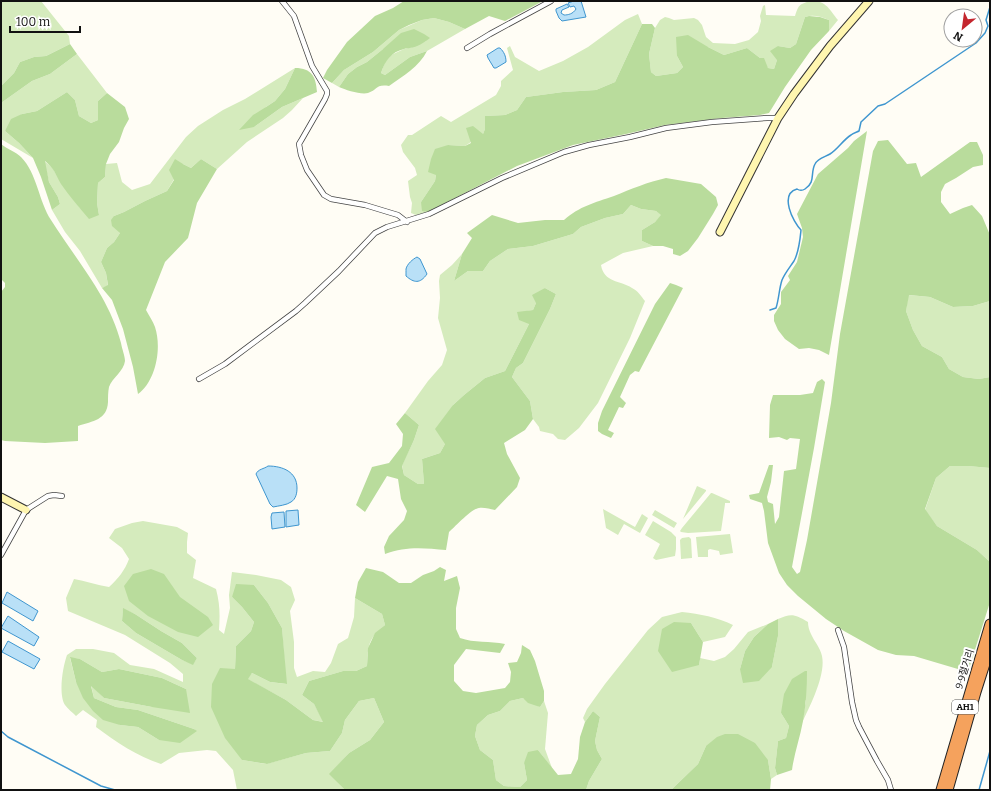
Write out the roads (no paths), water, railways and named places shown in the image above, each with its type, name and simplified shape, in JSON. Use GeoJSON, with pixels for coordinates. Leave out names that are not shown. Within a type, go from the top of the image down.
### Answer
{"type":"FeatureCollection","features":[{"type":"Feature","properties":{"kind":"highway","name":"9·9절거리"},"geometry":{"type":"LineString","coordinates":[[941,790],[990,624]]}},
{"type":"Feature","properties":{"kind":"highway","name":"9·9절거리"},"geometry":{"type":"LineString","coordinates":[[948,790],[987,669],[990,648]]}},
{"type":"Feature","properties":{"kind":"street"},"geometry":{"type":"LineString","coordinates":[[282,1],[294,16],[307,55],[327,91],[325,99],[300,144],[301,155],[307,170],[324,195],[330,199],[365,205],[398,215],[407,222]]}},
{"type":"Feature","properties":{"kind":"street"},"geometry":{"type":"LineString","coordinates":[[467,48],[551,1]]}},
{"type":"Feature","properties":{"kind":"street"},"geometry":{"type":"LineString","coordinates":[[720,232],[778,118],[830,46],[869,1]]}},
{"type":"Feature","properties":{"kind":"street"},"geometry":{"type":"LineString","coordinates":[[199,379],[225,364],[296,311],[339,271],[375,233],[387,227],[429,214],[502,178],[564,152],[666,128],[712,122],[778,118]]}},
{"type":"Feature","properties":{"kind":"street"},"geometry":{"type":"LineString","coordinates":[[1,555],[26,510],[48,496],[62,496]]}},
{"type":"Feature","properties":{"kind":"street"},"geometry":{"type":"LineString","coordinates":[[1,497],[26,510]]}},
{"type":"Feature","properties":{"kind":"street"},"geometry":{"type":"LineString","coordinates":[[838,630],[844,647],[856,720],[876,761],[888,780],[891,790]]}},
{"type":"Feature","properties":{"kind":"water"},"geometry":{"type":"Polygon","coordinates":[[[581,1],[586,17],[562,21],[559,18],[556,9],[567,4],[569,7],[562,10],[561,13],[564,15],[570,14],[576,9],[574,6],[570,7],[568,3],[581,1]]]}},
{"type":"Feature","properties":{"kind":"water"},"geometry":{"type":"Polygon","coordinates":[[[500,48],[504,53],[506,62],[494,68],[487,55],[500,48]]]}},
{"type":"Feature","properties":{"kind":"water"},"geometry":{"type":"Polygon","coordinates":[[[417,257],[420,259],[427,274],[422,280],[414,281],[406,276],[406,269],[410,262],[417,257]]]}},
{"type":"Feature","properties":{"kind":"water"},"geometry":{"type":"Polygon","coordinates":[[[268,466],[284,469],[295,478],[297,492],[293,501],[285,505],[273,507],[270,504],[256,474],[268,466]]]}},
{"type":"Feature","properties":{"kind":"water"},"geometry":{"type":"Polygon","coordinates":[[[298,510],[299,525],[286,527],[286,511],[298,510]]]}},
{"type":"Feature","properties":{"kind":"water"},"geometry":{"type":"Polygon","coordinates":[[[284,512],[285,527],[272,529],[272,513],[284,512]]]}},
{"type":"Feature","properties":{"kind":"water"},"geometry":{"type":"Polygon","coordinates":[[[7,592],[38,611],[33,621],[2,603],[7,592]]]}},
{"type":"Feature","properties":{"kind":"water"},"geometry":{"type":"Polygon","coordinates":[[[8,616],[39,637],[34,646],[1,628],[8,616]]]}},
{"type":"Feature","properties":{"kind":"water"},"geometry":{"type":"Polygon","coordinates":[[[8,641],[40,659],[34,669],[2,652],[8,641]]]}},
{"type":"Feature","properties":{"kind":"waterway"},"geometry":{"type":"LineString","coordinates":[[770,310],[776,308],[782,280],[794,261],[799,246],[801,230],[791,215],[788,202],[789,196],[797,189],[803,190],[808,186],[812,180],[816,162],[833,152],[848,137],[859,131],[861,122],[878,106],[885,104],[976,43],[985,33],[988,26],[986,20],[990,7]]}},
{"type":"Feature","properties":{"kind":"waterway"},"geometry":{"type":"LineString","coordinates":[[1,731],[8,737],[101,786],[115,790]]}},
{"type":"Feature","properties":{"kind":"waterway"},"geometry":{"type":"LineString","coordinates":[[979,790],[990,751]]}}]}
